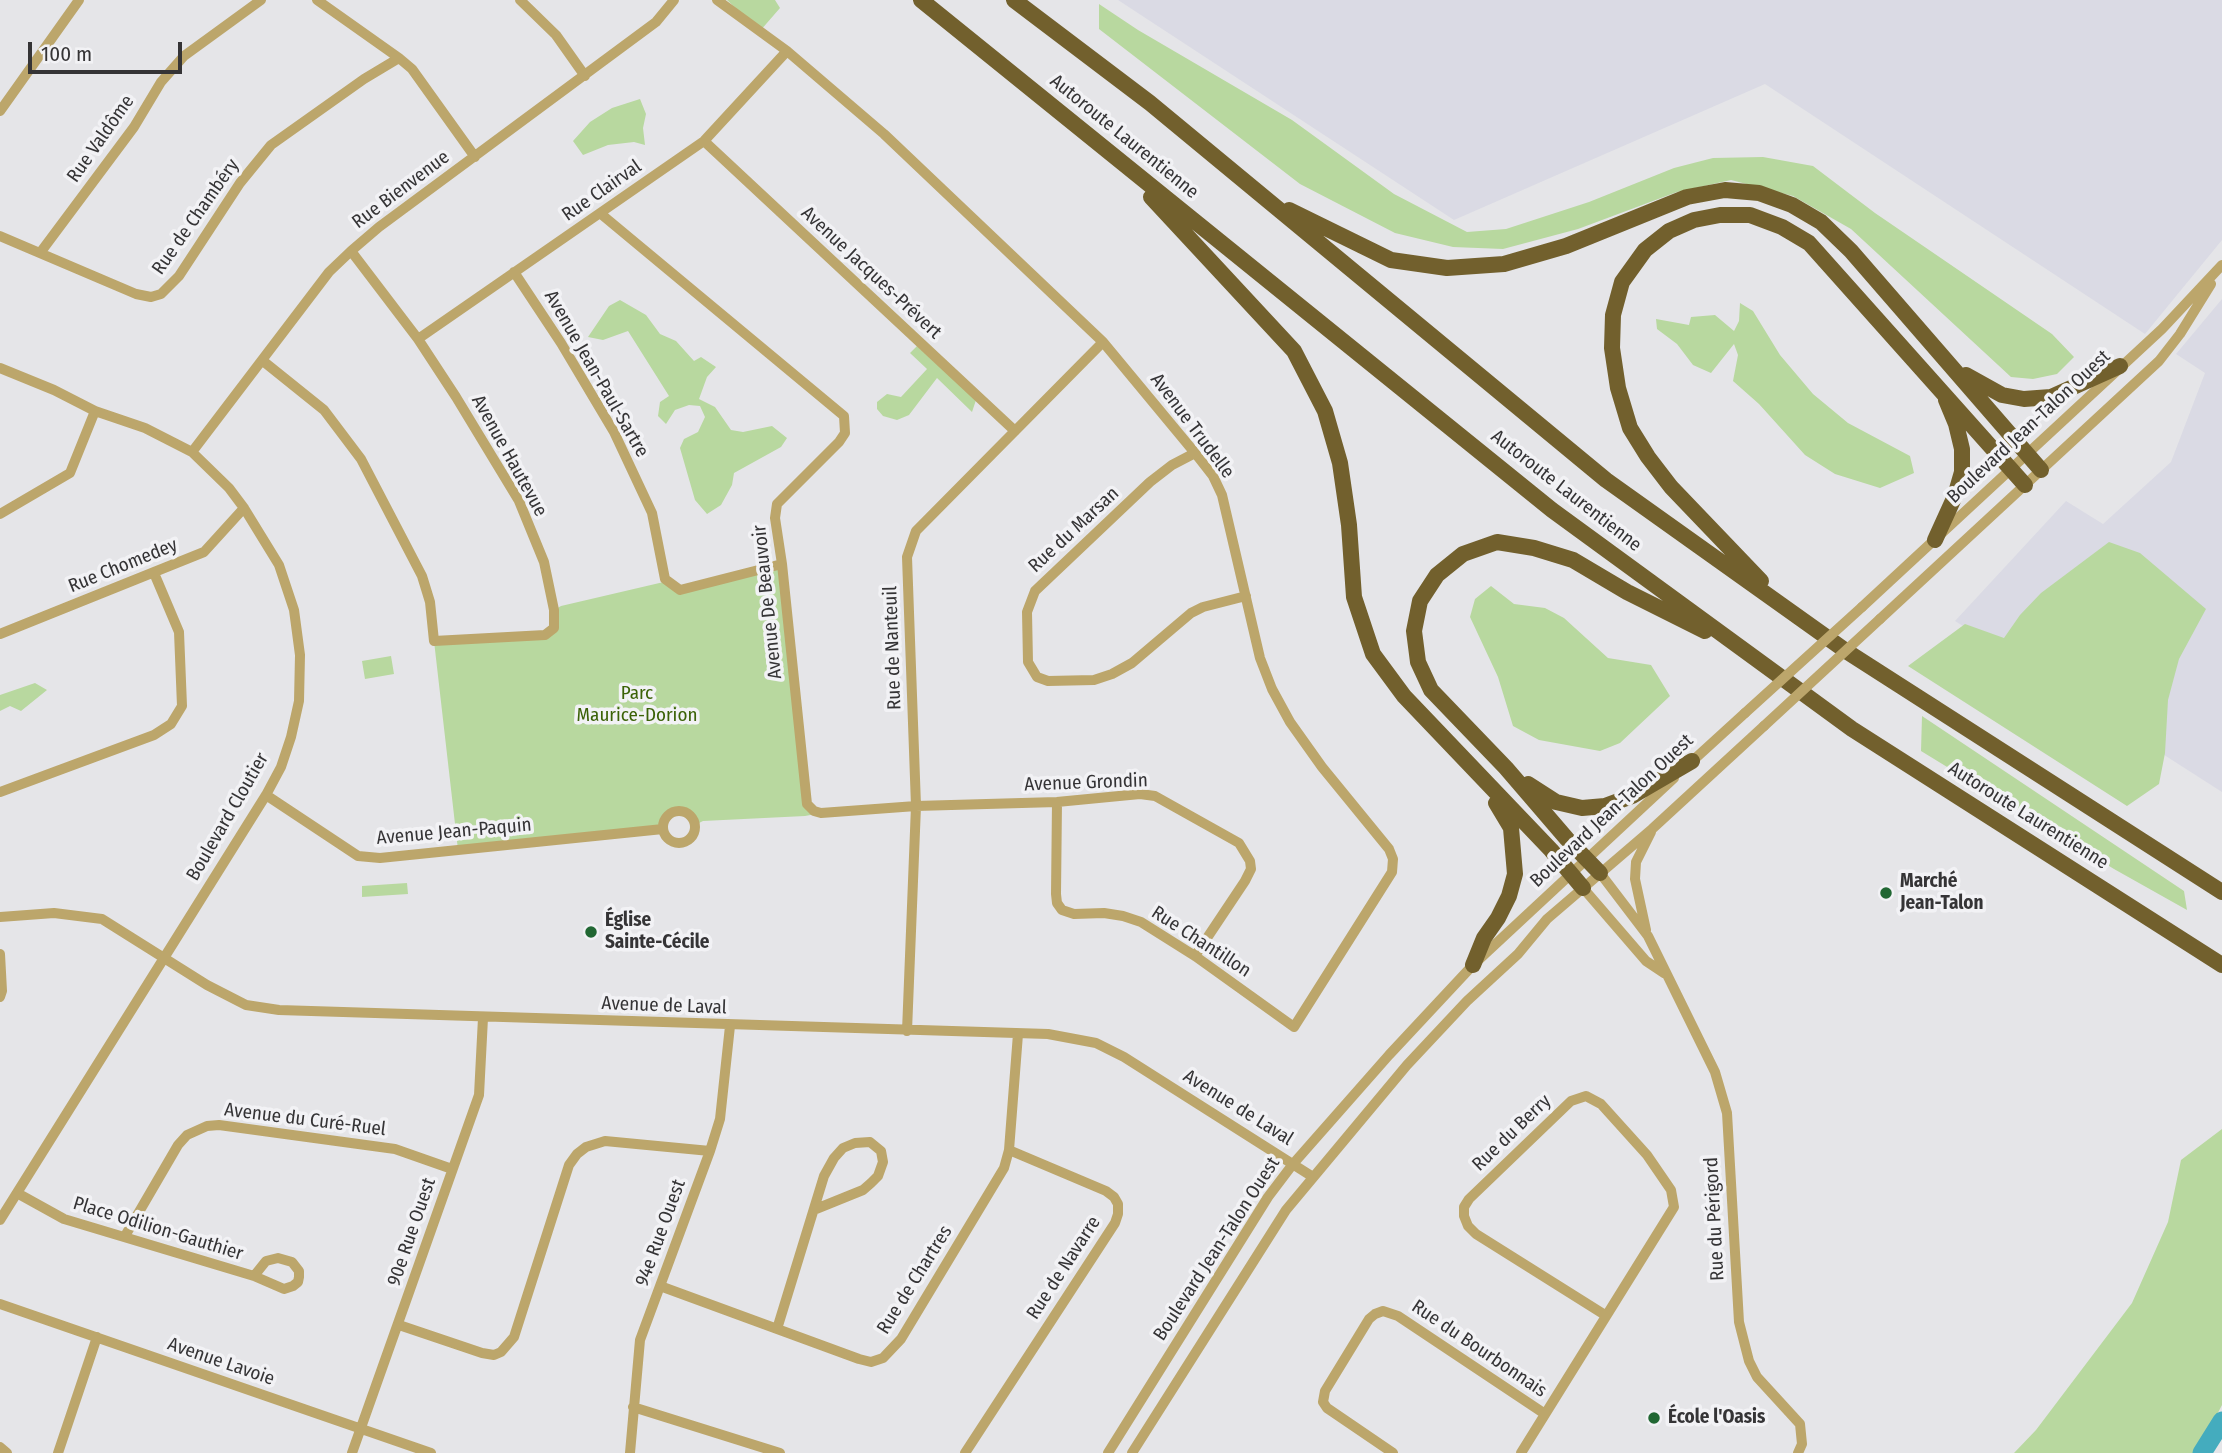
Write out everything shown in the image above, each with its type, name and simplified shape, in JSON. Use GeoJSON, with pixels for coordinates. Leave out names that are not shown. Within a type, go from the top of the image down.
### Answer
{"type":"FeatureCollection","features":[{"type":"Feature","properties":{"kind":"highway","name":"Autoroute Laurentienne"},"geometry":{"type":"LineString","coordinates":[[921,0],[1552,510],[1852,729],[2222,965]]}},
{"type":"Feature","properties":{"kind":"highway","name":"Autoroute Laurentienne"},"geometry":{"type":"LineString","coordinates":[[1014,0],[1150,103],[1606,480],[1846,651],[2222,892]]}},
{"type":"Feature","properties":{"kind":"highway"},"geometry":{"type":"LineString","coordinates":[[1111,154],[1294,351],[1325,411],[1340,463],[1349,525],[1354,597],[1373,654],[1404,696],[1572,873],[1583,888]]}},
{"type":"Feature","properties":{"kind":"highway"},"geometry":{"type":"LineString","coordinates":[[1265,198],[1391,260],[1447,268],[1504,264],[1541,254],[1687,197],[1725,190],[1759,192],[1793,205],[1821,222],[1955,369],[2041,470]]}},
{"type":"Feature","properties":{"kind":"highway"},"geometry":{"type":"LineString","coordinates":[[1789,611],[1671,487],[1630,428],[1618,388],[1612,348],[1613,314],[1622,282],[1645,250],[1669,231],[1694,220],[1720,215],[1749,215],[1782,227],[1809,243],[2025,485]]}},
{"type":"Feature","properties":{"kind":"highway"},"geometry":{"type":"LineString","coordinates":[[1955,369],[2002,395],[2024,399],[2051,397],[2120,366]]}},
{"type":"Feature","properties":{"kind":"highway"},"geometry":{"type":"LineString","coordinates":[[1935,540],[1955,496],[1962,472],[1959,436],[1941,388]]}},
{"type":"Feature","properties":{"kind":"highway"},"geometry":{"type":"LineString","coordinates":[[1600,873],[1506,768],[1431,690],[1418,662],[1414,631],[1420,601],[1437,575],[1463,554],[1497,542],[1534,548],[1573,560],[1627,592],[1745,651]]}},
{"type":"Feature","properties":{"kind":"highway"},"geometry":{"type":"LineString","coordinates":[[1506,768],[1556,802],[1582,808],[1605,806],[1632,796],[1692,761]]}},
{"type":"Feature","properties":{"kind":"highway"},"geometry":{"type":"LineString","coordinates":[[1472,965],[1483,938],[1499,918],[1515,874],[1511,828],[1475,772]]}},
{"type":"Feature","properties":{"kind":"street"},"geometry":{"type":"LineString","coordinates":[[2,104],[79,0]]}},
{"type":"Feature","properties":{"kind":"street","name":"Rue Valdôme"},"geometry":{"type":"LineString","coordinates":[[40,253],[134,127],[161,82],[184,56],[261,0]]}},
{"type":"Feature","properties":{"kind":"street"},"geometry":{"type":"LineString","coordinates":[[317,0],[411,69],[475,157]]}},
{"type":"Feature","properties":{"kind":"street"},"geometry":{"type":"LineString","coordinates":[[520,0],[556,35],[585,76]]}},
{"type":"Feature","properties":{"kind":"street","name":"Rue Bienvenue"},"geometry":{"type":"LineString","coordinates":[[192,452],[329,272],[351,251],[379,227],[656,22],[674,0]]}},
{"type":"Feature","properties":{"kind":"street","name":"Avenue Trudelle"},"geometry":{"type":"LineString","coordinates":[[717,0],[787,51],[884,134],[1103,342],[1213,476],[1222,495],[1260,658],[1272,689],[1290,722],[1322,767],[1388,849],[1393,859],[1392,872],[1385,885],[1294,1027]]}},
{"type":"Feature","properties":{"kind":"street","name":"Rue Clairval"},"geometry":{"type":"LineString","coordinates":[[418,339],[704,141],[787,51]]}},
{"type":"Feature","properties":{"kind":"street","name":"Rue de Chambéry"},"geometry":{"type":"LineString","coordinates":[[0,236],[136,294],[161,294],[179,276],[240,183],[271,145],[364,79],[399,58]]}},
{"type":"Feature","properties":{"kind":"street","name":"Avenue Jacques-Prévert"},"geometry":{"type":"LineString","coordinates":[[704,141],[1015,431]]}},
{"type":"Feature","properties":{"kind":"street","name":"Avenue De Beauvoir"},"geometry":{"type":"LineString","coordinates":[[601,214],[844,416],[845,433],[839,442],[778,504],[775,518],[807,804],[814,811],[821,813],[916,806]]}},
{"type":"Feature","properties":{"kind":"street","name":"Avenue Hautevue"},"geometry":{"type":"LineString","coordinates":[[263,361],[324,410],[360,459],[422,576],[430,602],[434,641],[545,635],[554,628],[544,562],[519,501],[418,339],[351,251]]}},
{"type":"Feature","properties":{"kind":"street","name":"Boulevard Jean-Talon Ouest"},"geometry":{"type":"LineString","coordinates":[[1108,1453],[1268,1197],[1293,1164],[1472,965],[2162,329],[2222,265]]}},
{"type":"Feature","properties":{"kind":"street","name":"Boulevard Jean-Talon Ouest"},"geometry":{"type":"LineString","coordinates":[[1132,1453],[1286,1210],[1407,1065],[1466,1001],[1518,954],[1547,919],[1652,829],[2159,361],[2180,334],[2222,265]]}},
{"type":"Feature","properties":{"kind":"street","name":"Avenue Jean-Paul-Sartre"},"geometry":{"type":"LineString","coordinates":[[514,272],[561,343],[614,432],[652,513],[665,579],[680,590],[782,564]]}},
{"type":"Feature","properties":{"kind":"street","name":"Rue de Nanteuil"},"geometry":{"type":"LineString","coordinates":[[907,1031],[916,806],[908,557],[916,531],[1103,342]]}},
{"type":"Feature","properties":{"kind":"street","name":"Boulevard Cloutier"},"geometry":{"type":"LineString","coordinates":[[0,368],[96,411],[145,428],[192,452],[229,488],[279,565],[293,610],[300,654],[299,701],[292,737],[267,795],[0,1220]]}},
{"type":"Feature","properties":{"kind":"street"},"geometry":{"type":"LineString","coordinates":[[0,514],[70,473],[96,411]]}},
{"type":"Feature","properties":{"kind":"street","name":"Rue du Marsan"},"geometry":{"type":"LineString","coordinates":[[1195,453],[1172,465],[1150,482],[1035,591],[1027,612],[1028,662],[1037,677],[1048,681],[1094,680],[1132,663],[1191,613],[1203,607],[1245,596]]}},
{"type":"Feature","properties":{"kind":"street","name":"Rue Chomedey"},"geometry":{"type":"LineString","coordinates":[[0,634],[204,552],[244,508]]}},
{"type":"Feature","properties":{"kind":"street"},"geometry":{"type":"LineString","coordinates":[[0,792],[154,735],[171,724],[182,706],[179,632],[154,573]]}},
{"type":"Feature","properties":{"kind":"street","name":"Avenue Grondin"},"geometry":{"type":"LineString","coordinates":[[916,806],[1057,802],[1140,794],[1155,796],[1238,843],[1247,852],[1251,869],[1195,956]]}},
{"type":"Feature","properties":{"kind":"street","name":"Avenue Jean-Paquin"},"geometry":{"type":"LineString","coordinates":[[267,795],[358,856],[380,858],[663,829]]}},
{"type":"Feature","properties":{"kind":"street","name":"Rue Chantillon"},"geometry":{"type":"LineString","coordinates":[[1057,802],[1056,894],[1057,903],[1062,909],[1074,914],[1104,913],[1123,916],[1141,922],[1195,956],[1294,1027]]}},
{"type":"Feature","properties":{"kind":"street"},"geometry":{"type":"LineString","coordinates":[[1648,936],[1635,879],[1636,862],[1652,829]]}},
{"type":"Feature","properties":{"kind":"street","name":"Rue du Périgord"},"geometry":{"type":"LineString","coordinates":[[1600,873],[1648,936],[1715,1072],[1727,1112],[1736,1298],[1743,1344],[1757,1377],[1800,1424],[1802,1444],[1798,1453]]}},
{"type":"Feature","properties":{"kind":"street","name":"Rue du Périgord"},"geometry":{"type":"LineString","coordinates":[[1583,888],[1646,961],[1666,975]]}},
{"type":"Feature","properties":{"kind":"street","name":"Avenue de Laval"},"geometry":{"type":"LineString","coordinates":[[0,917],[54,914],[102,919],[206,985],[246,1005],[279,1010],[1048,1034],[1096,1044],[1124,1057],[1313,1177]]}},
{"type":"Feature","properties":{"kind":"street"},"geometry":{"type":"LineString","coordinates":[[0,954],[0,997]]}},
{"type":"Feature","properties":{"kind":"street","name":"90e Rue Ouest"},"geometry":{"type":"LineString","coordinates":[[352,1453],[479,1095],[483,1018]]}},
{"type":"Feature","properties":{"kind":"street","name":"94e Rue Ouest"},"geometry":{"type":"LineString","coordinates":[[630,1453],[640,1340],[720,1119],[730,1026]]}},
{"type":"Feature","properties":{"kind":"street","name":"Rue de Chartres"},"geometry":{"type":"LineString","coordinates":[[660,1286],[871,1362],[891,1351],[901,1339],[1004,1168],[1009,1150],[1018,1034]]}},
{"type":"Feature","properties":{"kind":"street","name":"Rue du Berry"},"geometry":{"type":"LineString","coordinates":[[1521,1453],[1674,1207],[1674,1199],[1647,1155],[1601,1104],[1586,1096],[1571,1101],[1469,1199],[1464,1207],[1464,1216],[1468,1226],[1476,1234],[1605,1315]]}},
{"type":"Feature","properties":{"kind":"street","name":"Avenue du Curé-Ruel"},"geometry":{"type":"LineString","coordinates":[[125,1236],[178,1145],[187,1135],[207,1126],[219,1125],[395,1149],[452,1168]]}},
{"type":"Feature","properties":{"kind":"street"},"geometry":{"type":"LineString","coordinates":[[399,1325],[482,1353],[494,1355],[502,1352],[514,1337],[569,1165],[577,1154],[586,1147],[605,1141],[710,1151]]}},
{"type":"Feature","properties":{"kind":"street"},"geometry":{"type":"LineString","coordinates":[[777,1329],[824,1176],[834,1158],[843,1148],[855,1143],[870,1142],[881,1151],[883,1162],[878,1176],[871,1183],[816,1209]]}},
{"type":"Feature","properties":{"kind":"street","name":"Rue de Navarre"},"geometry":{"type":"LineString","coordinates":[[965,1453],[1115,1223],[1118,1214],[1118,1204],[1107,1191],[1009,1150]]}},
{"type":"Feature","properties":{"kind":"street","name":"Place Odilion-Gauthier"},"geometry":{"type":"LineString","coordinates":[[18,1193],[64,1219],[254,1276]]}},
{"type":"Feature","properties":{"kind":"street","name":"Avenue Lavoie"},"geometry":{"type":"LineString","coordinates":[[0,1304],[431,1453]]}},
{"type":"Feature","properties":{"kind":"street","name":"Rue du Bourbonnais"},"geometry":{"type":"LineString","coordinates":[[1394,1453],[1327,1408],[1323,1402],[1325,1391],[1369,1319],[1383,1311],[1398,1316],[1545,1414]]}},
{"type":"Feature","properties":{"kind":"street"},"geometry":{"type":"LineString","coordinates":[[58,1453],[97,1337]]}},
{"type":"Feature","properties":{"kind":"street"},"geometry":{"type":"LineString","coordinates":[[633,1407],[780,1453]]}},
{"type":"Feature","properties":{"kind":"street"},"geometry":{"type":"LineString","coordinates":[[0,1447],[7,1453]]}},
{"type":"Feature","properties":{"kind":"shaded area"},"geometry":{"type":"Polygon","coordinates":[[[1118,0],[2222,0],[2222,240],[2145,334],[1765,84],[1454,220],[1118,0]]]}},
{"type":"Feature","properties":{"kind":"shaded area"},"geometry":{"type":"Polygon","coordinates":[[[2222,299],[2222,792],[1955,621],[2066,501],[2103,524],[2171,462],[2205,373],[2176,354],[2222,299]]]}},
{"type":"Feature","properties":{"kind":"green space"},"geometry":{"type":"Polygon","coordinates":[[[727,0],[775,0],[780,8],[760,31],[727,0]]]}},
{"type":"Feature","properties":{"kind":"green space"},"geometry":{"type":"Polygon","coordinates":[[[1099,4],[1138,30],[1292,120],[1394,194],[1467,232],[1506,229],[1589,202],[1674,168],[1713,158],[1763,157],[1813,166],[1875,213],[2052,334],[2074,357],[2057,374],[2033,379],[2011,377],[1851,229],[1793,196],[1731,180],[1677,192],[1578,229],[1503,249],[1453,247],[1395,233],[1300,184],[1099,29],[1099,4]]]}},
{"type":"Feature","properties":{"kind":"green space"},"geometry":{"type":"Polygon","coordinates":[[[640,99],[646,114],[643,128],[645,145],[634,142],[608,145],[583,155],[573,141],[590,122],[612,108],[640,99]]]}},
{"type":"Feature","properties":{"kind":"green space"},"geometry":{"type":"Polygon","coordinates":[[[620,300],[646,315],[660,334],[676,341],[694,361],[701,357],[716,367],[707,377],[699,399],[715,407],[731,430],[743,432],[772,426],[787,438],[781,447],[734,473],[732,485],[721,505],[707,514],[695,500],[680,448],[684,439],[698,432],[705,417],[700,406],[689,405],[675,410],[666,424],[658,416],[660,402],[669,396],[628,331],[603,340],[588,337],[609,306],[620,300]]]}},
{"type":"Feature","properties":{"kind":"green space"},"geometry":{"type":"Polygon","coordinates":[[[1740,303],[1753,311],[1780,355],[1813,394],[1848,423],[1910,456],[1914,473],[1880,488],[1835,474],[1805,455],[1759,404],[1733,381],[1738,355],[1734,344],[1711,373],[1693,365],[1677,344],[1657,329],[1656,319],[1689,325],[1691,317],[1715,315],[1734,331],[1739,321],[1740,303]]]}},
{"type":"Feature","properties":{"kind":"green space"},"geometry":{"type":"Polygon","coordinates":[[[917,346],[976,400],[972,412],[937,378],[909,415],[897,420],[883,416],[877,409],[877,402],[887,394],[901,397],[927,369],[910,353],[917,346]]]}},
{"type":"Feature","properties":{"kind":"green space"},"geometry":{"type":"Polygon","coordinates":[[[2109,542],[2140,553],[2206,609],[2179,659],[2168,700],[2165,753],[2159,784],[2127,806],[1908,666],[1965,624],[2004,638],[2020,615],[2041,593],[2109,542]]]}},
{"type":"Feature","properties":{"kind":"green space","name":"Parc Maurice-Dorion"},"geometry":{"type":"Polygon","coordinates":[[[782,564],[806,800],[821,813],[703,821],[695,825],[691,816],[679,811],[668,815],[663,825],[458,850],[434,641],[545,635],[554,628],[554,610],[561,606],[668,581],[680,590],[782,564]]]}},
{"type":"Feature","properties":{"kind":"green space"},"geometry":{"type":"Polygon","coordinates":[[[1491,586],[1514,604],[1545,608],[1564,618],[1608,658],[1651,665],[1670,696],[1620,743],[1600,751],[1539,740],[1513,726],[1498,677],[1470,617],[1475,599],[1491,586]]]}},
{"type":"Feature","properties":{"kind":"green space"},"geometry":{"type":"Polygon","coordinates":[[[391,656],[394,674],[365,679],[362,661],[391,656]]]}},
{"type":"Feature","properties":{"kind":"green space"},"geometry":{"type":"Polygon","coordinates":[[[35,683],[47,690],[21,711],[10,706],[0,711],[0,695],[35,683]]]}},
{"type":"Feature","properties":{"kind":"green space"},"geometry":{"type":"Polygon","coordinates":[[[1922,716],[2184,891],[2187,910],[2114,869],[1921,751],[1922,716]]]}},
{"type":"Feature","properties":{"kind":"green space"},"geometry":{"type":"Polygon","coordinates":[[[407,883],[408,894],[362,897],[362,886],[407,883]]]}},
{"type":"Feature","properties":{"kind":"green space"},"geometry":{"type":"Polygon","coordinates":[[[2222,1129],[2222,1405],[2197,1453],[2014,1453],[2036,1430],[2132,1303],[2168,1222],[2181,1160],[2222,1129]]]}},
{"type":"Feature","properties":{"kind":"waterway"},"geometry":{"type":"LineString","coordinates":[[2202,1453],[2222,1421]]}},
{"type":"Feature","properties":{"kind":"place","name":"Marché Jean-Talon"},"geometry":{"type":"Point","coordinates":[1886,893]}},
{"type":"Feature","properties":{"kind":"place","name":"Église Sainte-Cécile"},"geometry":{"type":"Point","coordinates":[591,932]}},
{"type":"Feature","properties":{"kind":"place","name":"École l'Oasis"},"geometry":{"type":"Point","coordinates":[1654,1418]}}]}
